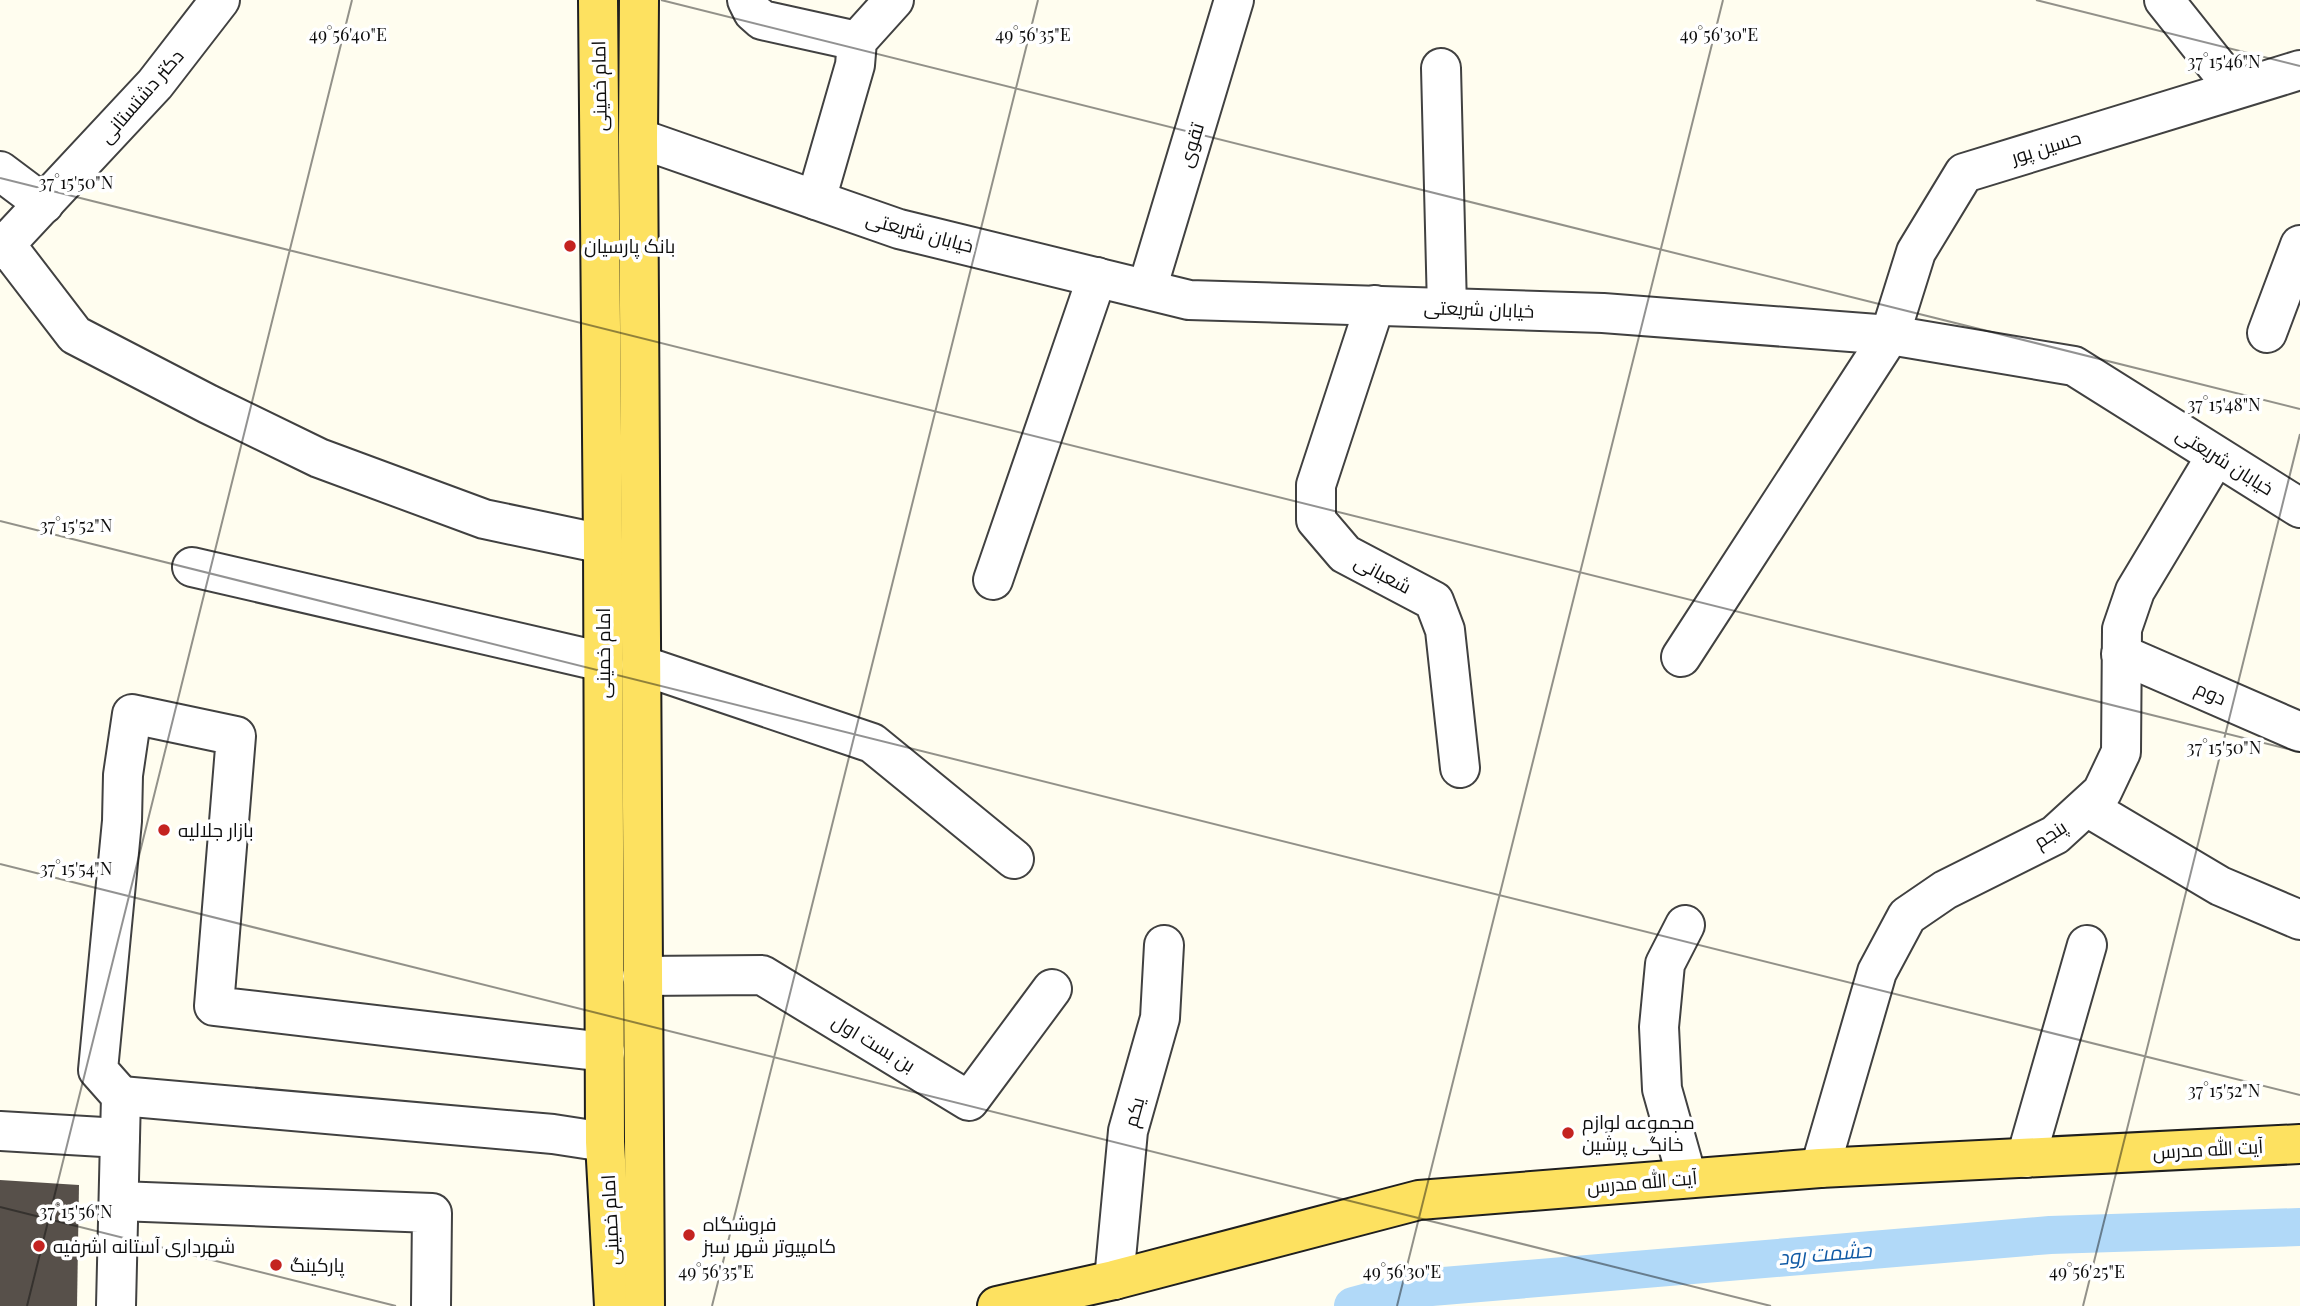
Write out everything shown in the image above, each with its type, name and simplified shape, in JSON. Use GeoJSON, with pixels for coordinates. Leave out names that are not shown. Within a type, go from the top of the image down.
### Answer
{"type":"FeatureCollection","features":[{"type":"Feature","properties":{"kind":"main road","name":"امام خمینی"},"geometry":{"type":"LineString","coordinates":[[598,0],[605,1142],[614,1306]]}},
{"type":"Feature","properties":{"kind":"main road","name":"امام خمینی"},"geometry":{"type":"LineString","coordinates":[[639,0],[645,1306]]}},
{"type":"Feature","properties":{"kind":"main road","name":"آیت الله مدرس"},"geometry":{"type":"LineString","coordinates":[[997,1306],[1114,1280],[1419,1200],[1821,1168],[2300,1144]]}},
{"type":"Feature","properties":{"kind":"street","name":"دکتر دشتستانی"},"geometry":{"type":"LineString","coordinates":[[3,247],[155,84],[220,0]]}},
{"type":"Feature","properties":{"kind":"street"},"geometry":{"type":"LineString","coordinates":[[747,0],[753,12],[762,20],[857,41]]}},
{"type":"Feature","properties":{"kind":"street"},"geometry":{"type":"LineString","coordinates":[[816,200],[855,65],[857,41],[894,0]]}},
{"type":"Feature","properties":{"kind":"street","name":"تقوی"},"geometry":{"type":"LineString","coordinates":[[1147,289],[1234,0]]}},
{"type":"Feature","properties":{"kind":"street"},"geometry":{"type":"LineString","coordinates":[[2164,0],[2235,89]]}},
{"type":"Feature","properties":{"kind":"street"},"geometry":{"type":"LineString","coordinates":[[1441,68],[1447,308]]}},
{"type":"Feature","properties":{"kind":"street","name":"حسین پور"},"geometry":{"type":"LineString","coordinates":[[1681,657],[1891,335],[1916,252],[1964,173],[2300,70]]}},
{"type":"Feature","properties":{"kind":"street","name":"خیابان شریعتی"},"geometry":{"type":"LineString","coordinates":[[638,138],[899,229],[1189,300],[1603,313],[1891,335],[2074,366],[2300,508]]}},
{"type":"Feature","properties":{"kind":"street"},"geometry":{"type":"LineString","coordinates":[[0,171],[44,204]]}},
{"type":"Feature","properties":{"kind":"street"},"geometry":{"type":"LineString","coordinates":[[2267,333],[2300,245]]}},
{"type":"Feature","properties":{"kind":"street"},"geometry":{"type":"LineString","coordinates":[[3,247],[75,335],[208,404],[319,458],[484,519],[603,544]]}},
{"type":"Feature","properties":{"kind":"street"},"geometry":{"type":"LineString","coordinates":[[993,580],[1097,277]]}},
{"type":"Feature","properties":{"kind":"street","name":"شعبانی"},"geometry":{"type":"LineString","coordinates":[[1375,305],[1315,485],[1316,520],[1345,554],[1434,601],[1445,629],[1460,768]]}},
{"type":"Feature","properties":{"kind":"street","name":"پنجم"},"geometry":{"type":"LineString","coordinates":[[1821,1168],[1877,972],[1907,916],[1945,890],[2056,835],[2102,793],[2121,752],[2122,629],[2134,591],[2216,456]]}},
{"type":"Feature","properties":{"kind":"street"},"geometry":{"type":"LineString","coordinates":[[192,567],[603,662]]}},
{"type":"Feature","properties":{"kind":"street","name":"دوم"},"geometry":{"type":"LineString","coordinates":[[2121,654],[2300,732]]}},
{"type":"Feature","properties":{"kind":"street"},"geometry":{"type":"LineString","coordinates":[[641,665],[872,743],[1014,859]]}},
{"type":"Feature","properties":{"kind":"street"},"geometry":{"type":"LineString","coordinates":[[116,1306],[121,1097],[98,1070],[123,775],[132,714],[236,736],[214,1006],[605,1052]]}},
{"type":"Feature","properties":{"kind":"street"},"geometry":{"type":"LineString","coordinates":[[2087,807],[2220,886],[2300,920]]}},
{"type":"Feature","properties":{"kind":"street"},"geometry":{"type":"LineString","coordinates":[[1685,925],[1665,964],[1659,1027],[1662,1088],[1687,1178]]}},
{"type":"Feature","properties":{"kind":"street","name":"یکم"},"geometry":{"type":"LineString","coordinates":[[1114,1280],[1128,1131],[1160,1018],[1164,945]]}},
{"type":"Feature","properties":{"kind":"street"},"geometry":{"type":"LineString","coordinates":[[2026,1158],[2087,945]]}},
{"type":"Feature","properties":{"kind":"street","name":"بن بست اول"},"geometry":{"type":"LineString","coordinates":[[642,976],[762,975],[969,1101],[1052,989]]}},
{"type":"Feature","properties":{"kind":"street"},"geometry":{"type":"LineString","coordinates":[[121,1097],[553,1134],[605,1142]]}},
{"type":"Feature","properties":{"kind":"street"},"geometry":{"type":"LineString","coordinates":[[0,1130],[120,1138]]}},
{"type":"Feature","properties":{"kind":"street"},"geometry":{"type":"LineString","coordinates":[[119,1201],[432,1213],[432,1306]]}},
{"type":"Feature","properties":{"kind":"building","name":"شهرداری آستانه اشرفیه"},"geometry":{"type":"Polygon","coordinates":[[[0,1180],[79,1185],[77,1306],[0,1306],[0,1180]]]}},
{"type":"Feature","properties":{"kind":"waterway","name":"حشمت رود"},"geometry":{"type":"LineString","coordinates":[[1353,1306],[1420,1288],[2050,1235],[2300,1227]]}},
{"type":"Feature","properties":{"kind":"place","name":"بانک پارسیان"},"geometry":{"type":"Point","coordinates":[570,246]}},
{"type":"Feature","properties":{"kind":"place","name":"بازار جلالیه"},"geometry":{"type":"Point","coordinates":[164,830]}},
{"type":"Feature","properties":{"kind":"place","name":"مجموعه لوازم خانگی پرشین"},"geometry":{"type":"Point","coordinates":[1568,1133]}},
{"type":"Feature","properties":{"kind":"place","name":"فروشگاه کامپیوتر شهر سبز"},"geometry":{"type":"Point","coordinates":[689,1235]}},
{"type":"Feature","properties":{"kind":"place","name":"شهرداری آستانه اشرفیه"},"geometry":{"type":"Point","coordinates":[39,1246]}},
{"type":"Feature","properties":{"kind":"place","name":"پارکینگ"},"geometry":{"type":"Point","coordinates":[276,1265]}}]}
